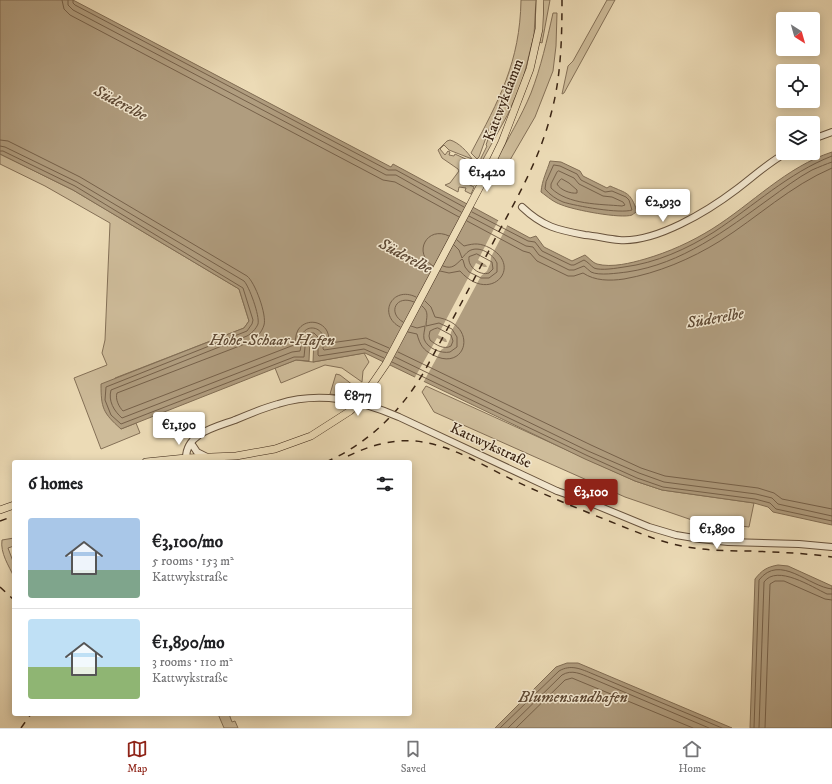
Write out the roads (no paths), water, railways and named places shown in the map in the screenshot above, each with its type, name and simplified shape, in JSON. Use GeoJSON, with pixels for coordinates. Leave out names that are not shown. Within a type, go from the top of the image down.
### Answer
{"type":"FeatureCollection","features":[{"type":"Feature","properties":{"kind":"main road","name":"Kattwykdamm"},"geometry":{"type":"LineString","coordinates":[[208,458],[252,454],[275,449],[297,441],[335,420],[363,395],[373,383],[386,364],[502,142],[525,84],[534,56],[537,40],[540,0]]}},
{"type":"Feature","properties":{"kind":"main road"},"geometry":{"type":"LineString","coordinates":[[166,460],[208,458]]}},
{"type":"Feature","properties":{"kind":"main road"},"geometry":{"type":"LineString","coordinates":[[0,510],[12,506]]}},
{"type":"Feature","properties":{"kind":"street"},"geometry":{"type":"LineString","coordinates":[[820,136],[832,132]]}},
{"type":"Feature","properties":{"kind":"street"},"geometry":{"type":"LineString","coordinates":[[522,208],[536,219],[552,228],[619,240],[654,236],[672,229],[696,215],[728,195],[776,160]]}},
{"type":"Feature","properties":{"kind":"street","name":"Kattwykstraße"},"geometry":{"type":"LineString","coordinates":[[193,444],[201,433],[278,404],[299,399],[325,398],[351,401],[372,406],[400,417],[557,491],[586,501],[649,527],[676,535],[700,539],[728,542],[791,544],[832,548]]}},
{"type":"Feature","properties":{"kind":"street"},"geometry":{"type":"LineString","coordinates":[[186,458],[188,449],[193,444],[199,454],[208,458]]}},
{"type":"Feature","properties":{"kind":"water"},"geometry":{"type":"Polygon","coordinates":[[[0,0],[73,0],[391,167],[393,164],[530,238],[536,236],[544,247],[572,261],[585,255],[592,262],[597,264],[615,265],[640,261],[671,250],[712,229],[784,176],[813,160],[820,160],[820,157],[832,152],[832,525],[773,512],[768,507],[754,503],[662,490],[635,481],[585,459],[365,353],[313,362],[314,338],[312,337],[310,338],[309,361],[296,360],[121,429],[110,419],[104,410],[101,384],[244,328],[249,321],[239,289],[73,190],[0,154],[0,0]]]}},
{"type":"Feature","properties":{"kind":"water"},"geometry":{"type":"Polygon","coordinates":[[[550,161],[561,162],[580,171],[583,176],[607,188],[610,186],[625,192],[632,200],[637,211],[632,215],[626,216],[608,215],[576,209],[553,201],[541,192],[543,180],[550,161]]]}},
{"type":"Feature","properties":{"kind":"water"},"geometry":{"type":"Polygon","coordinates":[[[778,565],[788,566],[832,586],[832,728],[750,728],[755,579],[765,569],[778,565]]]}},
{"type":"Feature","properties":{"kind":"water","name":"Blumensandhafen"},"geometry":{"type":"Polygon","coordinates":[[[567,663],[578,663],[732,728],[495,728],[556,667],[567,663]]]}},
{"type":"Feature","properties":{"kind":"railway"},"geometry":{"type":"LineString","coordinates":[[330,460],[356,446],[370,436],[394,413],[415,387],[521,190],[535,161],[551,114],[557,86],[560,58],[562,0]]}},
{"type":"Feature","properties":{"kind":"railway"},"geometry":{"type":"LineString","coordinates":[[348,456],[372,446],[389,442],[415,441],[428,443],[441,446],[466,456],[513,480],[570,505],[664,542],[691,548],[710,550],[790,553],[832,557]]}},
{"type":"Feature","properties":{"kind":"railway"},"geometry":{"type":"LineString","coordinates":[[0,521],[12,517]]}},
{"type":"Feature","properties":{"kind":"railway"},"geometry":{"type":"LineString","coordinates":[[0,587],[12,598]]}},
{"type":"Feature","properties":{"kind":"railway"},"geometry":{"type":"LineString","coordinates":[[21,728],[30,716]]}},
{"type":"Feature","properties":{"kind":"water label","name":"Süderelbe"},"geometry":{"type":"Point","coordinates":[121,102]}},
{"type":"Feature","properties":{"kind":"water label","name":"Süderelbe"},"geometry":{"type":"Point","coordinates":[406,255]}},
{"type":"Feature","properties":{"kind":"water label","name":"Süderelbe"},"geometry":{"type":"Point","coordinates":[715,317]}},
{"type":"Feature","properties":{"kind":"water label","name":"Hohe-Schaar-Hafen"},"geometry":{"type":"Point","coordinates":[272,339]}}]}
